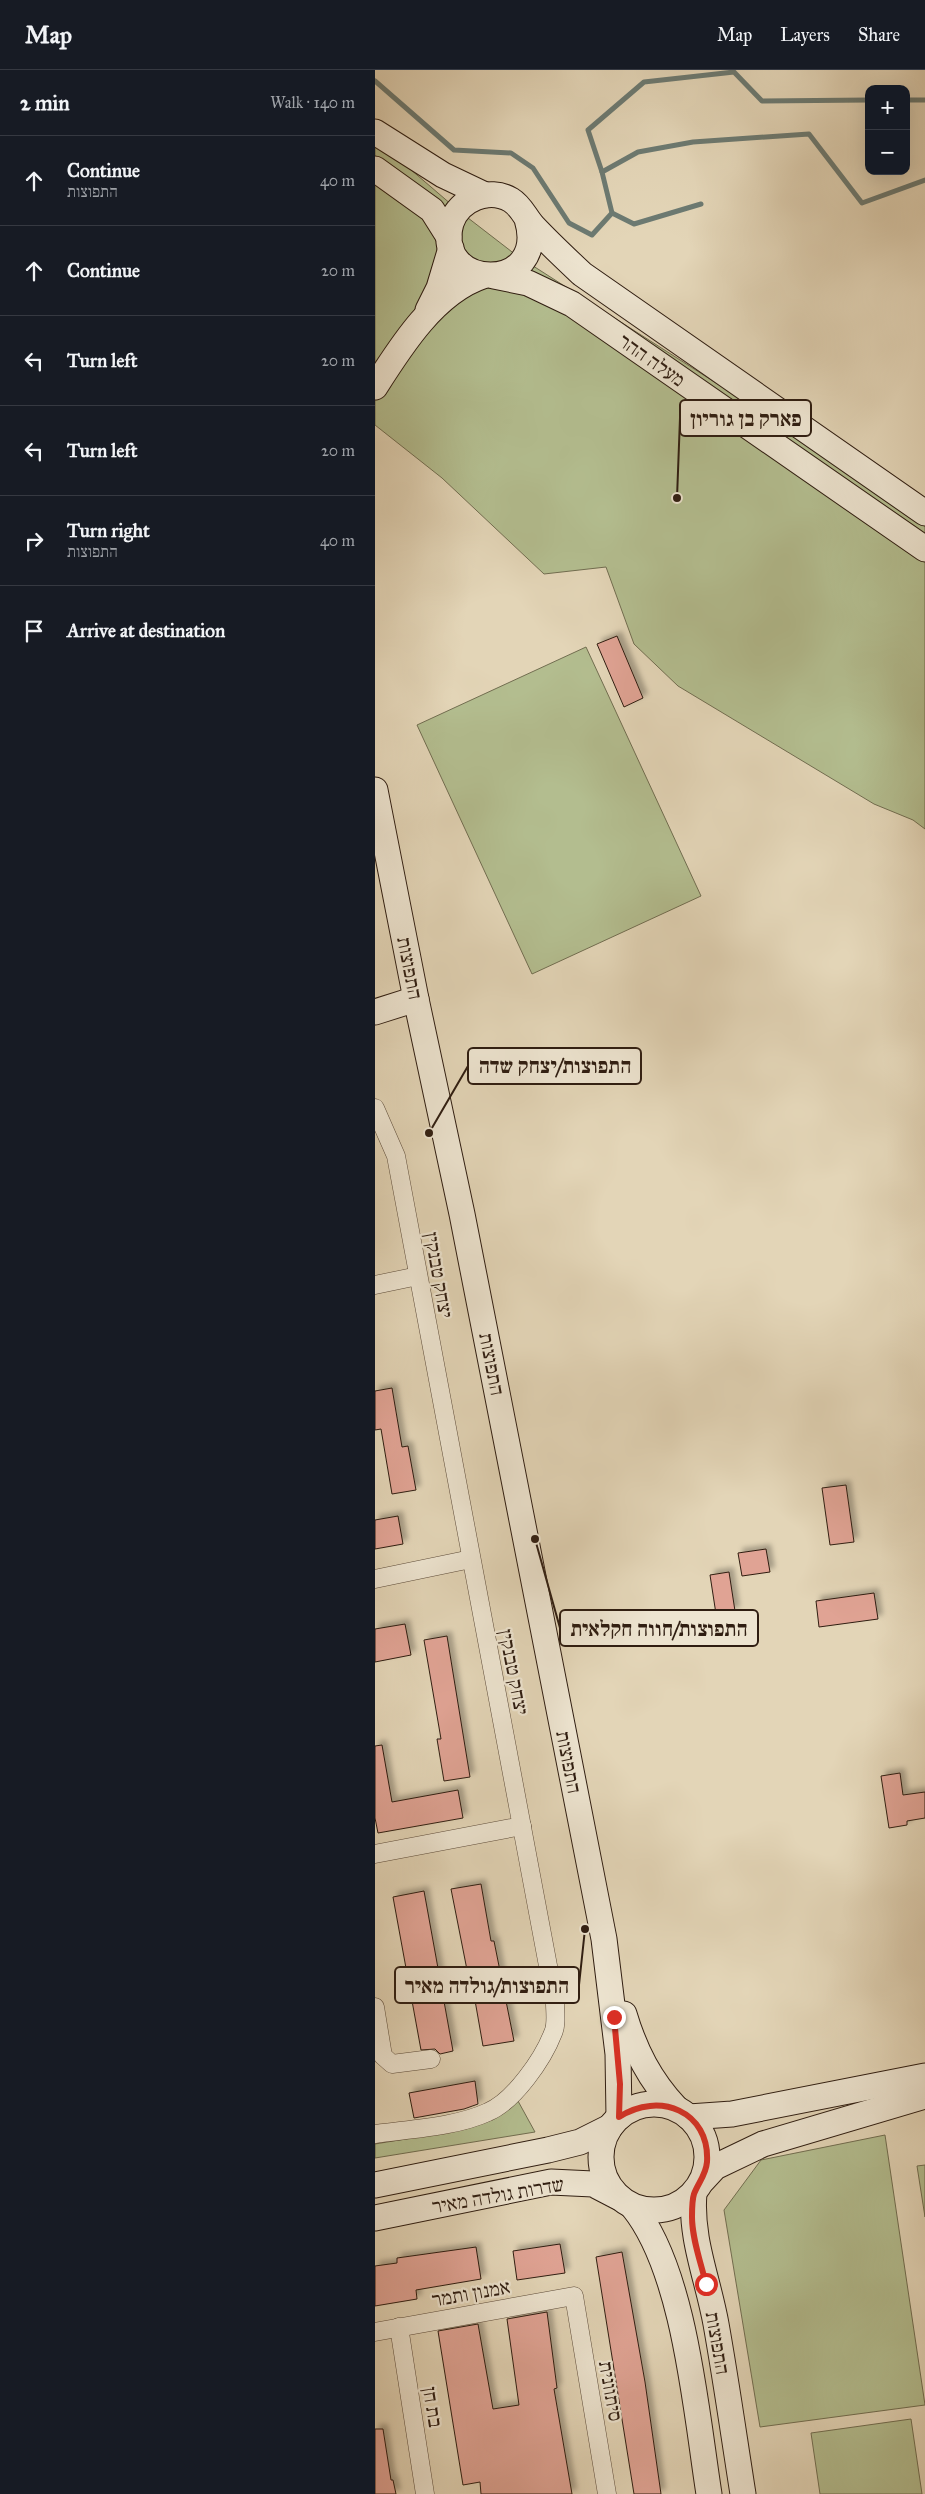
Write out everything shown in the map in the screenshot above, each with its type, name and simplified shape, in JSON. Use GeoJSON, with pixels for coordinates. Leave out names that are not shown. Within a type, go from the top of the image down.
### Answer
{"type":"FeatureCollection","features":[{"type":"Feature","properties":{"kind":"main road"},"geometry":{"type":"LineString","coordinates":[[375,132],[443,175],[485,195]]}},
{"type":"Feature","properties":{"kind":"main road"},"geometry":{"type":"LineString","coordinates":[[375,168],[432,210],[463,266],[488,276]]}},
{"type":"Feature","properties":{"kind":"main road"},"geometry":{"type":"LineString","coordinates":[[375,387],[421,323],[439,288],[450,243],[452,220],[462,206],[477,197],[485,195],[502,196],[510,200],[523,212],[531,230],[525,256],[514,268],[464,284],[450,294],[421,323]]}},
{"type":"Feature","properties":{"kind":"main road","name":"מעלה ההר"},"geometry":{"type":"LineString","coordinates":[[527,219],[582,274],[925,513]]}},
{"type":"Feature","properties":{"kind":"main road","name":"מעלה ההר"},"geometry":{"type":"LineString","coordinates":[[488,276],[528,283],[572,304],[925,549]]}},
{"type":"Feature","properties":{"kind":"main road","name":"התפוצות"},"geometry":{"type":"LineString","coordinates":[[375,790],[416,999],[462,1214],[604,1939],[620,2002],[639,2059],[658,2089],[682,2113]]}},
{"type":"Feature","properties":{"kind":"main road"},"geometry":{"type":"LineString","coordinates":[[375,999],[416,999]]}},
{"type":"Feature","properties":{"kind":"main road"},"geometry":{"type":"LineString","coordinates":[[375,1012],[416,999]]}},
{"type":"Feature","properties":{"kind":"main road","name":"התפוצות"},"geometry":{"type":"LineString","coordinates":[[604,1939],[618,2054],[615,2122]]}},
{"type":"Feature","properties":{"kind":"main road"},"geometry":{"type":"LineString","coordinates":[[682,2113],[732,2114],[925,2076]]}},
{"type":"Feature","properties":{"kind":"main road"},"geometry":{"type":"LineString","coordinates":[[698,2187],[707,2164],[706,2146],[700,2130],[682,2113],[661,2104],[646,2104],[632,2108],[615,2122],[603,2141],[602,2171],[608,2185],[626,2202],[649,2211],[666,2210],[682,2204],[698,2187],[715,2167],[763,2144],[925,2096]]}},
{"type":"Feature","properties":{"kind":"main road","name":"שדרות גולדה מאיר"},"geometry":{"type":"LineString","coordinates":[[375,2185],[581,2142],[615,2122]]}},
{"type":"Feature","properties":{"kind":"main road","name":"שדרות גולדה מאיר"},"geometry":{"type":"LineString","coordinates":[[375,2218],[551,2182],[593,2184],[626,2202]]}},
{"type":"Feature","properties":{"kind":"main road","name":"התפוצות"},"geometry":{"type":"LineString","coordinates":[[698,2187],[692,2217],[694,2232],[715,2322],[743,2494]]}},
{"type":"Feature","properties":{"kind":"main road","name":"התפוצות"},"geometry":{"type":"LineString","coordinates":[[626,2202],[643,2219],[674,2294],[683,2329],[709,2494]]}},
{"type":"Feature","properties":{"kind":"street","name":"יצחק טבנקין"},"geometry":{"type":"LineString","coordinates":[[375,1108],[397,1156],[555,2003],[554,2032],[536,2064],[513,2093],[490,2112],[468,2119],[375,2134]]}},
{"type":"Feature","properties":{"kind":"street"},"geometry":{"type":"LineString","coordinates":[[375,1285],[418,1276]]}},
{"type":"Feature","properties":{"kind":"street"},"geometry":{"type":"LineString","coordinates":[[375,1579],[471,1559]]}},
{"type":"Feature","properties":{"kind":"street"},"geometry":{"type":"LineString","coordinates":[[375,1854],[522,1826]]}},
{"type":"Feature","properties":{"kind":"street"},"geometry":{"type":"LineString","coordinates":[[375,2007],[383,2056],[392,2064],[431,2059]]}},
{"type":"Feature","properties":{"kind":"street","name":"אמנון ותמר"},"geometry":{"type":"LineString","coordinates":[[375,2332],[574,2296]]}},
{"type":"Feature","properties":{"kind":"street","name":"סיתוונית"},"geometry":{"type":"LineString","coordinates":[[574,2296],[607,2494]]}},
{"type":"Feature","properties":{"kind":"street","name":"בת חן"},"geometry":{"type":"LineString","coordinates":[[399,2327],[425,2494]]}},
{"type":"Feature","properties":{"kind":"green space"},"geometry":{"type":"Polygon","coordinates":[[[375,139],[459,211],[516,255],[752,406],[925,522],[925,829],[913,820],[874,804],[678,686],[634,644],[606,567],[544,574],[442,478],[375,425],[375,139]]]}},
{"type":"Feature","properties":{"kind":"green space"},"geometry":{"type":"Polygon","coordinates":[[[586,647],[701,896],[532,974],[417,725],[586,647]]]}},
{"type":"Feature","properties":{"kind":"green space"},"geometry":{"type":"Polygon","coordinates":[[[518,2101],[535,2132],[375,2158],[375,2144],[466,2129],[492,2120],[518,2101]]]}},
{"type":"Feature","properties":{"kind":"green space"},"geometry":{"type":"Polygon","coordinates":[[[885,2135],[925,2405],[760,2427],[724,2210],[761,2160],[885,2135]]]}},
{"type":"Feature","properties":{"kind":"green space"},"geometry":{"type":"Polygon","coordinates":[[[925,2165],[925,2217],[917,2166],[925,2165]]]}},
{"type":"Feature","properties":{"kind":"green space"},"geometry":{"type":"Polygon","coordinates":[[[911,2419],[922,2494],[820,2494],[811,2433],[911,2419]]]}},
{"type":"Feature","properties":{"kind":"building"},"geometry":{"type":"Polygon","coordinates":[[[617,636],[643,698],[624,707],[597,644],[617,636]]]}},
{"type":"Feature","properties":{"kind":"building"},"geometry":{"type":"Polygon","coordinates":[[[392,1388],[402,1447],[408,1446],[416,1490],[392,1494],[381,1429],[375,1430],[375,1391],[392,1388]]]}},
{"type":"Feature","properties":{"kind":"building"},"geometry":{"type":"Polygon","coordinates":[[[846,1485],[854,1542],[830,1545],[822,1488],[846,1485]]]}},
{"type":"Feature","properties":{"kind":"building"},"geometry":{"type":"Polygon","coordinates":[[[398,1516],[403,1544],[375,1549],[375,1520],[398,1516]]]}},
{"type":"Feature","properties":{"kind":"building"},"geometry":{"type":"Polygon","coordinates":[[[766,1549],[770,1572],[742,1576],[738,1553],[766,1549]]]}},
{"type":"Feature","properties":{"kind":"building"},"geometry":{"type":"Polygon","coordinates":[[[729,1572],[735,1611],[716,1614],[710,1575],[729,1572]]]}},
{"type":"Feature","properties":{"kind":"building"},"geometry":{"type":"Polygon","coordinates":[[[874,1593],[878,1619],[819,1627],[816,1601],[874,1593]]]}},
{"type":"Feature","properties":{"kind":"building"},"geometry":{"type":"Polygon","coordinates":[[[405,1624],[411,1655],[375,1662],[375,1629],[405,1624]]]}},
{"type":"Feature","properties":{"kind":"building"},"geometry":{"type":"Polygon","coordinates":[[[447,1636],[470,1777],[444,1781],[437,1739],[441,1739],[424,1640],[447,1636]]]}},
{"type":"Feature","properties":{"kind":"building"},"geometry":{"type":"Polygon","coordinates":[[[382,1745],[392,1802],[458,1790],[463,1818],[378,1833],[375,1818],[375,1746],[382,1745]]]}},
{"type":"Feature","properties":{"kind":"building"},"geometry":{"type":"Polygon","coordinates":[[[900,1773],[903,1795],[925,1792],[925,1818],[907,1821],[907,1825],[889,1828],[881,1776],[900,1773]]]}},
{"type":"Feature","properties":{"kind":"building"},"geometry":{"type":"Polygon","coordinates":[[[481,1884],[491,1941],[494,1941],[514,2041],[483,2046],[473,1989],[471,1990],[451,1889],[481,1884]]]}},
{"type":"Feature","properties":{"kind":"building"},"geometry":{"type":"Polygon","coordinates":[[[424,1891],[453,2051],[440,2054],[435,2049],[421,2050],[393,1897],[424,1891]]]}},
{"type":"Feature","properties":{"kind":"building"},"geometry":{"type":"Polygon","coordinates":[[[475,2081],[478,2104],[464,2109],[414,2118],[409,2093],[475,2081]]]}},
{"type":"Feature","properties":{"kind":"building"},"geometry":{"type":"Polygon","coordinates":[[[560,2244],[565,2273],[517,2280],[513,2251],[560,2244]]]}},
{"type":"Feature","properties":{"kind":"building"},"geometry":{"type":"Polygon","coordinates":[[[476,2247],[481,2279],[416,2290],[417,2299],[375,2306],[375,2266],[397,2263],[397,2258],[476,2247]]]}},
{"type":"Feature","properties":{"kind":"building"},"geometry":{"type":"Polygon","coordinates":[[[622,2252],[645,2382],[661,2494],[634,2494],[596,2257],[622,2252]]]}},
{"type":"Feature","properties":{"kind":"building"},"geometry":{"type":"Polygon","coordinates":[[[547,2312],[557,2388],[554,2389],[572,2494],[481,2494],[480,2482],[463,2485],[438,2331],[478,2324],[493,2409],[519,2405],[507,2319],[547,2312]]]}},
{"type":"Feature","properties":{"kind":"building"},"geometry":{"type":"Polygon","coordinates":[[[375,2429],[383,2429],[391,2480],[393,2480],[396,2494],[375,2494],[375,2429]]]}},
{"type":"Feature","properties":{"kind":"waterway"},"geometry":{"type":"LineString","coordinates":[[602,172],[588,130],[644,82],[734,72],[762,101],[865,100]]}},
{"type":"Feature","properties":{"kind":"waterway"},"geometry":{"type":"LineString","coordinates":[[375,81],[454,150],[511,153],[533,168],[569,223],[592,235],[612,213],[602,172],[638,152],[693,142],[809,134],[862,203],[925,180]]}},
{"type":"Feature","properties":{"kind":"waterway"},"geometry":{"type":"LineString","coordinates":[[910,100],[925,100]]}},
{"type":"Feature","properties":{"kind":"waterway"},"geometry":{"type":"LineString","coordinates":[[612,213],[634,224],[701,204]]}},
{"type":"Feature","properties":{"kind":"place","name":"פארק בן גוריון"},"geometry":{"type":"Point","coordinates":[677,498]}},
{"type":"Feature","properties":{"kind":"place","name":"התפוצות/יצחק שדה"},"geometry":{"type":"Point","coordinates":[429,1133]}},
{"type":"Feature","properties":{"kind":"place","name":"התפוצות/חווה חקלאית"},"geometry":{"type":"Point","coordinates":[535,1539]}},
{"type":"Feature","properties":{"kind":"place","name":"התפוצות/גולדה מאיר"},"geometry":{"type":"Point","coordinates":[585,1929]}},
{"type":"Feature","properties":{"kind":"route"},"geometry":{"type":"LineString","coordinates":[[614,2017],[620,2084],[619,2117],[632,2108],[646,2104],[661,2104],[676,2108],[689,2117],[700,2130],[706,2146],[707,2164],[703,2180],[694,2193],[692,2217],[706,2284]]}}]}
